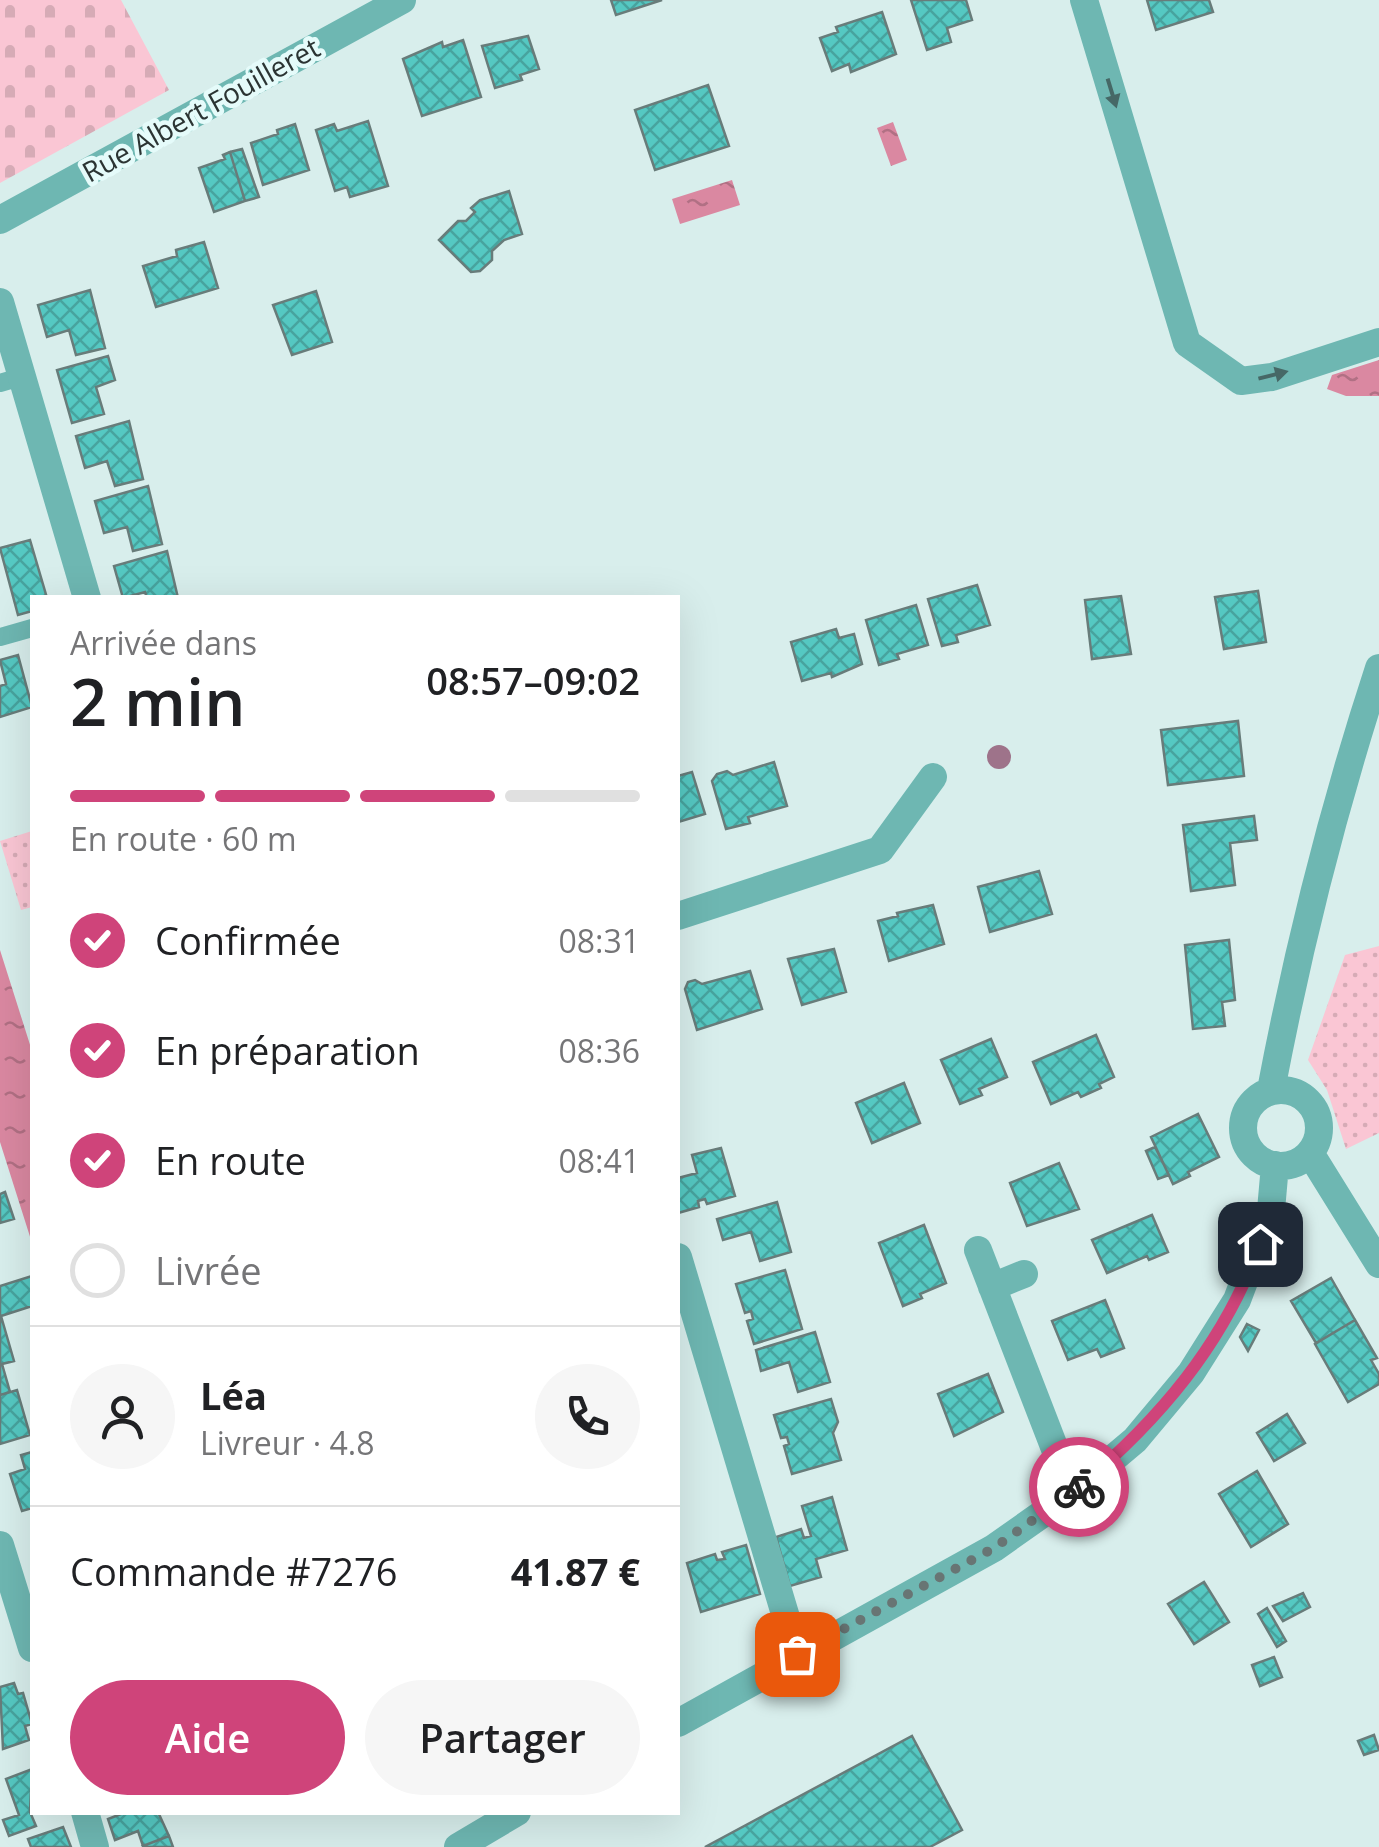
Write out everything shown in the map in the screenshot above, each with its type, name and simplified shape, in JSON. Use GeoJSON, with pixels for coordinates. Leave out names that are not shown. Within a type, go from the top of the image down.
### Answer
{"type":"FeatureCollection","features":[{"type":"Feature","properties":{"kind":"street","name":"Rue Albert Fouilleret"},"geometry":{"type":"LineString","coordinates":[[0,220],[402,0]]}},
{"type":"Feature","properties":{"kind":"street"},"geometry":{"type":"LineString","coordinates":[[1084,0],[1187,343],[1241,382],[1272,378],[1379,342]]}},
{"type":"Feature","properties":{"kind":"street"},"geometry":{"type":"LineString","coordinates":[[0,302],[12,380],[86,595]]}},
{"type":"Feature","properties":{"kind":"street"},"geometry":{"type":"LineString","coordinates":[[1271,1090],[1349,760],[1379,668]]}},
{"type":"Feature","properties":{"kind":"street"},"geometry":{"type":"LineString","coordinates":[[680,915],[880,850],[934,777]]}},
{"type":"Feature","properties":{"kind":"street"},"geometry":{"type":"LineString","coordinates":[[1271,1090],[1295,1092],[1314,1107],[1319,1131],[1310,1153],[1288,1165],[1275,1165],[1252,1153],[1243,1129],[1251,1104],[1271,1090]]}},
{"type":"Feature","properties":{"kind":"street"},"geometry":{"type":"LineString","coordinates":[[1310,1153],[1379,1264]]}},
{"type":"Feature","properties":{"kind":"street"},"geometry":{"type":"LineString","coordinates":[[680,1721],[994,1548],[1072,1493],[1135,1440],[1191,1373],[1237,1300],[1271,1210],[1275,1165]]}},
{"type":"Feature","properties":{"kind":"street"},"geometry":{"type":"LineString","coordinates":[[978,1250],[1072,1493]]}},
{"type":"Feature","properties":{"kind":"street"},"geometry":{"type":"LineString","coordinates":[[680,1264],[797,1654]]}},
{"type":"Feature","properties":{"kind":"street"},"geometry":{"type":"LineString","coordinates":[[992,1287],[1024,1274]]}},
{"type":"Feature","properties":{"kind":"street"},"geometry":{"type":"LineString","coordinates":[[0,1545],[30,1642]]}},
{"type":"Feature","properties":{"kind":"street"},"geometry":{"type":"LineString","coordinates":[[85,1815],[96,1847]]}},
{"type":"Feature","properties":{"kind":"street"},"geometry":{"type":"LineString","coordinates":[[458,1847],[507,1815]]}},
{"type":"Feature","properties":{"kind":"lane"},"geometry":{"type":"LineString","coordinates":[[0,637],[30,629]]}},
{"type":"Feature","properties":{"kind":"green space"},"geometry":{"type":"Polygon","coordinates":[[[0,0],[121,0],[169,90],[0,183],[0,0]]]}},
{"type":"Feature","properties":{"kind":"green space"},"geometry":{"type":"Polygon","coordinates":[[[30,832],[30,908],[21,910],[0,841],[30,832]]]}},
{"type":"Feature","properties":{"kind":"green space"},"geometry":{"type":"Polygon","coordinates":[[[1379,946],[1379,1133],[1346,1149],[1327,1090],[1308,1060],[1345,955],[1379,946]]]}},
{"type":"Feature","properties":{"kind":"water"},"geometry":{"type":"Polygon","coordinates":[[[893,122],[907,160],[891,166],[877,128],[893,122]]]}},
{"type":"Feature","properties":{"kind":"water"},"geometry":{"type":"Polygon","coordinates":[[[732,180],[740,205],[680,224],[672,199],[732,180]]]}},
{"type":"Feature","properties":{"kind":"water"},"geometry":{"type":"Polygon","coordinates":[[[1379,360],[1379,396],[1346,396],[1327,389],[1332,375],[1379,360]]]}},
{"type":"Feature","properties":{"kind":"water"},"geometry":{"type":"Polygon","coordinates":[[[0,950],[30,1045],[30,1237],[0,1142],[0,950]]]}},
{"type":"Feature","properties":{"kind":"building"},"geometry":{"type":"Polygon","coordinates":[[[611,0],[662,0],[616,15],[611,0]]]}},
{"type":"Feature","properties":{"kind":"building"},"geometry":{"type":"Polygon","coordinates":[[[911,0],[966,0],[972,20],[947,28],[951,42],[927,50],[911,0]]]}},
{"type":"Feature","properties":{"kind":"building"},"geometry":{"type":"Polygon","coordinates":[[[1147,0],[1209,0],[1213,12],[1156,30],[1147,0]]]}},
{"type":"Feature","properties":{"kind":"building"},"geometry":{"type":"Polygon","coordinates":[[[882,12],[896,54],[851,72],[849,64],[832,71],[820,38],[838,32],[836,27],[882,12]]]}},
{"type":"Feature","properties":{"kind":"building"},"geometry":{"type":"Polygon","coordinates":[[[528,36],[539,69],[520,75],[522,80],[495,88],[482,46],[528,36]]]}},
{"type":"Feature","properties":{"kind":"building"},"geometry":{"type":"Polygon","coordinates":[[[463,40],[481,97],[422,116],[403,59],[442,42],[443,47],[463,40]]]}},
{"type":"Feature","properties":{"kind":"building"},"geometry":{"type":"Polygon","coordinates":[[[708,85],[729,146],[655,170],[635,110],[708,85]]]}},
{"type":"Feature","properties":{"kind":"building"},"geometry":{"type":"Polygon","coordinates":[[[368,121],[388,186],[350,197],[347,187],[335,191],[316,130],[334,124],[337,131],[368,121]]]}},
{"type":"Feature","properties":{"kind":"building"},"geometry":{"type":"Polygon","coordinates":[[[295,124],[309,170],[263,185],[251,143],[295,124]]]}},
{"type":"Feature","properties":{"kind":"building"},"geometry":{"type":"Polygon","coordinates":[[[242,149],[259,197],[245,201],[230,152],[242,149]]]}},
{"type":"Feature","properties":{"kind":"building"},"geometry":{"type":"Polygon","coordinates":[[[230,152],[245,201],[214,212],[199,168],[225,159],[223,155],[230,152]]]}},
{"type":"Feature","properties":{"kind":"building"},"geometry":{"type":"Polygon","coordinates":[[[509,191],[522,234],[504,240],[492,251],[492,260],[480,271],[471,272],[439,240],[458,221],[466,221],[475,212],[471,208],[480,200],[509,191]]]}},
{"type":"Feature","properties":{"kind":"building"},"geometry":{"type":"Polygon","coordinates":[[[204,242],[218,288],[156,307],[143,266],[177,256],[176,250],[204,242]]]}},
{"type":"Feature","properties":{"kind":"building"},"geometry":{"type":"Polygon","coordinates":[[[90,290],[105,348],[76,355],[69,330],[47,337],[38,305],[90,290]]]}},
{"type":"Feature","properties":{"kind":"building"},"geometry":{"type":"Polygon","coordinates":[[[316,291],[332,342],[292,355],[273,305],[316,291]]]}},
{"type":"Feature","properties":{"kind":"building"},"geometry":{"type":"Polygon","coordinates":[[[108,356],[115,380],[96,387],[104,414],[72,423],[57,370],[108,356]]]}},
{"type":"Feature","properties":{"kind":"building"},"geometry":{"type":"Polygon","coordinates":[[[129,421],[143,479],[115,486],[107,461],[85,468],[76,436],[129,421]]]}},
{"type":"Feature","properties":{"kind":"building"},"geometry":{"type":"Polygon","coordinates":[[[148,486],[162,544],[133,551],[127,527],[104,533],[95,501],[148,486]]]}},
{"type":"Feature","properties":{"kind":"building"},"geometry":{"type":"Polygon","coordinates":[[[30,540],[46,595],[30,595],[30,612],[18,615],[0,548],[30,540]]]}},
{"type":"Feature","properties":{"kind":"building"},"geometry":{"type":"Polygon","coordinates":[[[167,551],[177,595],[122,595],[114,566],[167,551]]]}},
{"type":"Feature","properties":{"kind":"building"},"geometry":{"type":"Polygon","coordinates":[[[977,585],[990,625],[956,635],[958,642],[942,646],[928,599],[977,585]]]}},
{"type":"Feature","properties":{"kind":"building"},"geometry":{"type":"Polygon","coordinates":[[[1258,591],[1266,642],[1224,649],[1215,597],[1258,591]]]}},
{"type":"Feature","properties":{"kind":"building"},"geometry":{"type":"Polygon","coordinates":[[[1121,596],[1131,654],[1092,659],[1085,600],[1121,596]]]}},
{"type":"Feature","properties":{"kind":"building"},"geometry":{"type":"Polygon","coordinates":[[[916,605],[928,645],[897,654],[899,659],[879,665],[866,620],[916,605]]]}},
{"type":"Feature","properties":{"kind":"building"},"geometry":{"type":"Polygon","coordinates":[[[836,629],[839,638],[854,634],[862,664],[832,677],[831,673],[802,681],[791,642],[836,629]]]}},
{"type":"Feature","properties":{"kind":"building"},"geometry":{"type":"Polygon","coordinates":[[[18,655],[30,708],[0,717],[0,686],[6,684],[0,660],[18,655]]]}},
{"type":"Feature","properties":{"kind":"building"},"geometry":{"type":"Polygon","coordinates":[[[1238,721],[1244,776],[1168,785],[1161,730],[1238,721]]]}},
{"type":"Feature","properties":{"kind":"building"},"geometry":{"type":"Polygon","coordinates":[[[774,762],[787,806],[748,817],[750,823],[726,829],[712,781],[717,774],[727,771],[733,775],[774,762]]]}},
{"type":"Feature","properties":{"kind":"building"},"geometry":{"type":"Polygon","coordinates":[[[692,772],[705,814],[680,821],[680,775],[692,772]]]}},
{"type":"Feature","properties":{"kind":"building"},"geometry":{"type":"Polygon","coordinates":[[[1254,816],[1257,840],[1230,843],[1235,885],[1191,891],[1183,825],[1254,816]]]}},
{"type":"Feature","properties":{"kind":"building"},"geometry":{"type":"Polygon","coordinates":[[[1039,871],[1052,914],[990,932],[978,887],[1039,871]]]}},
{"type":"Feature","properties":{"kind":"building"},"geometry":{"type":"Polygon","coordinates":[[[933,905],[944,944],[889,961],[878,921],[933,905]]]}},
{"type":"Feature","properties":{"kind":"building"},"geometry":{"type":"Polygon","coordinates":[[[1229,940],[1235,1000],[1222,1002],[1225,1026],[1193,1029],[1185,945],[1229,940]]]}},
{"type":"Feature","properties":{"kind":"building"},"geometry":{"type":"Polygon","coordinates":[[[834,949],[846,992],[802,1005],[788,959],[834,949]]]}},
{"type":"Feature","properties":{"kind":"building"},"geometry":{"type":"Polygon","coordinates":[[[750,971],[762,1009],[697,1030],[685,989],[688,982],[702,984],[750,971]]]}},
{"type":"Feature","properties":{"kind":"building"},"geometry":{"type":"Polygon","coordinates":[[[1096,1035],[1114,1077],[1081,1097],[1078,1092],[1051,1104],[1033,1062],[1096,1035]]]}},
{"type":"Feature","properties":{"kind":"building"},"geometry":{"type":"Polygon","coordinates":[[[991,1039],[1007,1077],[979,1089],[982,1095],[960,1104],[941,1060],[991,1039]]]}},
{"type":"Feature","properties":{"kind":"building"},"geometry":{"type":"Polygon","coordinates":[[[904,1083],[920,1123],[872,1143],[856,1103],[904,1083]]]}},
{"type":"Feature","properties":{"kind":"building"},"geometry":{"type":"Polygon","coordinates":[[[1198,1114],[1219,1157],[1173,1184],[1151,1137],[1198,1114]]]}},
{"type":"Feature","properties":{"kind":"building"},"geometry":{"type":"Polygon","coordinates":[[[1155,1147],[1169,1175],[1158,1179],[1146,1151],[1155,1147]]]}},
{"type":"Feature","properties":{"kind":"building"},"geometry":{"type":"Polygon","coordinates":[[[721,1148],[735,1196],[707,1204],[705,1199],[698,1201],[699,1207],[680,1212],[680,1177],[697,1173],[692,1155],[721,1148]]]}},
{"type":"Feature","properties":{"kind":"building"},"geometry":{"type":"Polygon","coordinates":[[[1059,1163],[1079,1209],[1027,1226],[1010,1183],[1059,1163]]]}},
{"type":"Feature","properties":{"kind":"building"},"geometry":{"type":"Polygon","coordinates":[[[5,1192],[14,1219],[0,1223],[0,1194],[5,1192]]]}},
{"type":"Feature","properties":{"kind":"building"},"geometry":{"type":"Polygon","coordinates":[[[777,1202],[791,1252],[760,1261],[751,1232],[723,1240],[717,1219],[777,1202]]]}},
{"type":"Feature","properties":{"kind":"building"},"geometry":{"type":"Polygon","coordinates":[[[1152,1215],[1168,1252],[1149,1260],[1147,1256],[1107,1273],[1092,1240],[1152,1215]]]}},
{"type":"Feature","properties":{"kind":"building"},"geometry":{"type":"Polygon","coordinates":[[[924,1225],[946,1283],[903,1306],[879,1243],[924,1225]]]}},
{"type":"Feature","properties":{"kind":"building"},"geometry":{"type":"Polygon","coordinates":[[[785,1270],[802,1329],[754,1344],[747,1321],[753,1319],[751,1311],[745,1313],[736,1284],[785,1270]]]}},
{"type":"Feature","properties":{"kind":"building"},"geometry":{"type":"Polygon","coordinates":[[[30,1277],[30,1307],[1,1316],[14,1361],[2,1364],[10,1392],[0,1395],[0,1286],[30,1277]]]}},
{"type":"Feature","properties":{"kind":"building"},"geometry":{"type":"Polygon","coordinates":[[[1331,1278],[1355,1320],[1316,1343],[1291,1301],[1331,1278]]]}},
{"type":"Feature","properties":{"kind":"building"},"geometry":{"type":"Polygon","coordinates":[[[1105,1300],[1124,1348],[1101,1357],[1097,1349],[1068,1360],[1052,1321],[1105,1300]]]}},
{"type":"Feature","properties":{"kind":"building"},"geometry":{"type":"Polygon","coordinates":[[[1355,1320],[1377,1358],[1371,1360],[1379,1374],[1379,1384],[1348,1402],[1315,1344],[1355,1320]]]}},
{"type":"Feature","properties":{"kind":"building"},"geometry":{"type":"Polygon","coordinates":[[[1247,1324],[1259,1330],[1248,1351],[1240,1337],[1247,1324]]]}},
{"type":"Feature","properties":{"kind":"building"},"geometry":{"type":"Polygon","coordinates":[[[815,1332],[830,1382],[798,1392],[789,1362],[761,1371],[756,1350],[815,1332]]]}},
{"type":"Feature","properties":{"kind":"building"},"geometry":{"type":"Polygon","coordinates":[[[988,1374],[1003,1412],[954,1436],[938,1394],[988,1374]]]}},
{"type":"Feature","properties":{"kind":"building"},"geometry":{"type":"Polygon","coordinates":[[[17,1390],[30,1435],[0,1444],[0,1395],[17,1390]]]}},
{"type":"Feature","properties":{"kind":"building"},"geometry":{"type":"Polygon","coordinates":[[[831,1399],[838,1422],[833,1433],[841,1460],[792,1474],[784,1446],[789,1444],[787,1437],[781,1438],[774,1415],[831,1399]]]}},
{"type":"Feature","properties":{"kind":"building"},"geometry":{"type":"Polygon","coordinates":[[[1287,1414],[1305,1443],[1274,1461],[1257,1433],[1287,1414]]]}},
{"type":"Feature","properties":{"kind":"building"},"geometry":{"type":"Polygon","coordinates":[[[30,1453],[30,1509],[22,1511],[10,1474],[25,1469],[21,1455],[30,1453]]]}},
{"type":"Feature","properties":{"kind":"building"},"geometry":{"type":"Polygon","coordinates":[[[1257,1471],[1288,1524],[1251,1547],[1219,1494],[1257,1471]]]}},
{"type":"Feature","properties":{"kind":"building"},"geometry":{"type":"Polygon","coordinates":[[[832,1497],[847,1550],[816,1559],[821,1577],[790,1586],[776,1537],[801,1529],[804,1538],[811,1536],[802,1506],[832,1497]]]}},
{"type":"Feature","properties":{"kind":"building"},"geometry":{"type":"Polygon","coordinates":[[[746,1545],[760,1594],[701,1612],[687,1563],[715,1554],[717,1560],[725,1559],[722,1552],[746,1545]]]}},
{"type":"Feature","properties":{"kind":"building"},"geometry":{"type":"Polygon","coordinates":[[[1204,1582],[1229,1622],[1194,1644],[1168,1604],[1204,1582]]]}},
{"type":"Feature","properties":{"kind":"building"},"geometry":{"type":"Polygon","coordinates":[[[1303,1593],[1310,1607],[1283,1621],[1273,1606],[1303,1593]]]}},
{"type":"Feature","properties":{"kind":"building"},"geometry":{"type":"Polygon","coordinates":[[[1267,1608],[1286,1641],[1277,1647],[1258,1614],[1267,1608]]]}},
{"type":"Feature","properties":{"kind":"building"},"geometry":{"type":"Polygon","coordinates":[[[1274,1657],[1282,1677],[1260,1686],[1252,1665],[1274,1657]]]}},
{"type":"Feature","properties":{"kind":"building"},"geometry":{"type":"Polygon","coordinates":[[[14,1683],[18,1694],[23,1693],[30,1717],[30,1725],[25,1726],[29,1740],[3,1749],[0,1687],[14,1683]]]}},
{"type":"Feature","properties":{"kind":"building"},"geometry":{"type":"Polygon","coordinates":[[[1374,1735],[1379,1750],[1364,1755],[1358,1741],[1374,1735]]]}},
{"type":"Feature","properties":{"kind":"building"},"geometry":{"type":"Polygon","coordinates":[[[912,1736],[962,1830],[930,1847],[705,1847],[912,1736]]]}},
{"type":"Feature","properties":{"kind":"building"},"geometry":{"type":"Polygon","coordinates":[[[30,1770],[30,1815],[36,1826],[9,1836],[3,1820],[19,1815],[6,1779],[30,1770]]]}},
{"type":"Feature","properties":{"kind":"building"},"geometry":{"type":"Polygon","coordinates":[[[118,1815],[159,1815],[169,1836],[143,1846],[138,1831],[115,1840],[108,1819],[118,1815]]]}},
{"type":"Feature","properties":{"kind":"building"},"geometry":{"type":"Polygon","coordinates":[[[63,1827],[71,1847],[31,1847],[28,1839],[63,1827]]]}},
{"type":"Feature","properties":{"kind":"building"},"geometry":{"type":"Polygon","coordinates":[[[169,1836],[173,1847],[143,1846],[169,1836]]]}},
{"type":"Feature","properties":{"kind":"way so far"},"geometry":{"type":"LineString","coordinates":[[797,1654],[994,1548],[1079,1487]]}},
{"type":"Feature","properties":{"kind":"route"},"geometry":{"type":"LineString","coordinates":[[1079,1487],[1135,1440],[1191,1373],[1237,1300],[1260,1244]]}}]}
